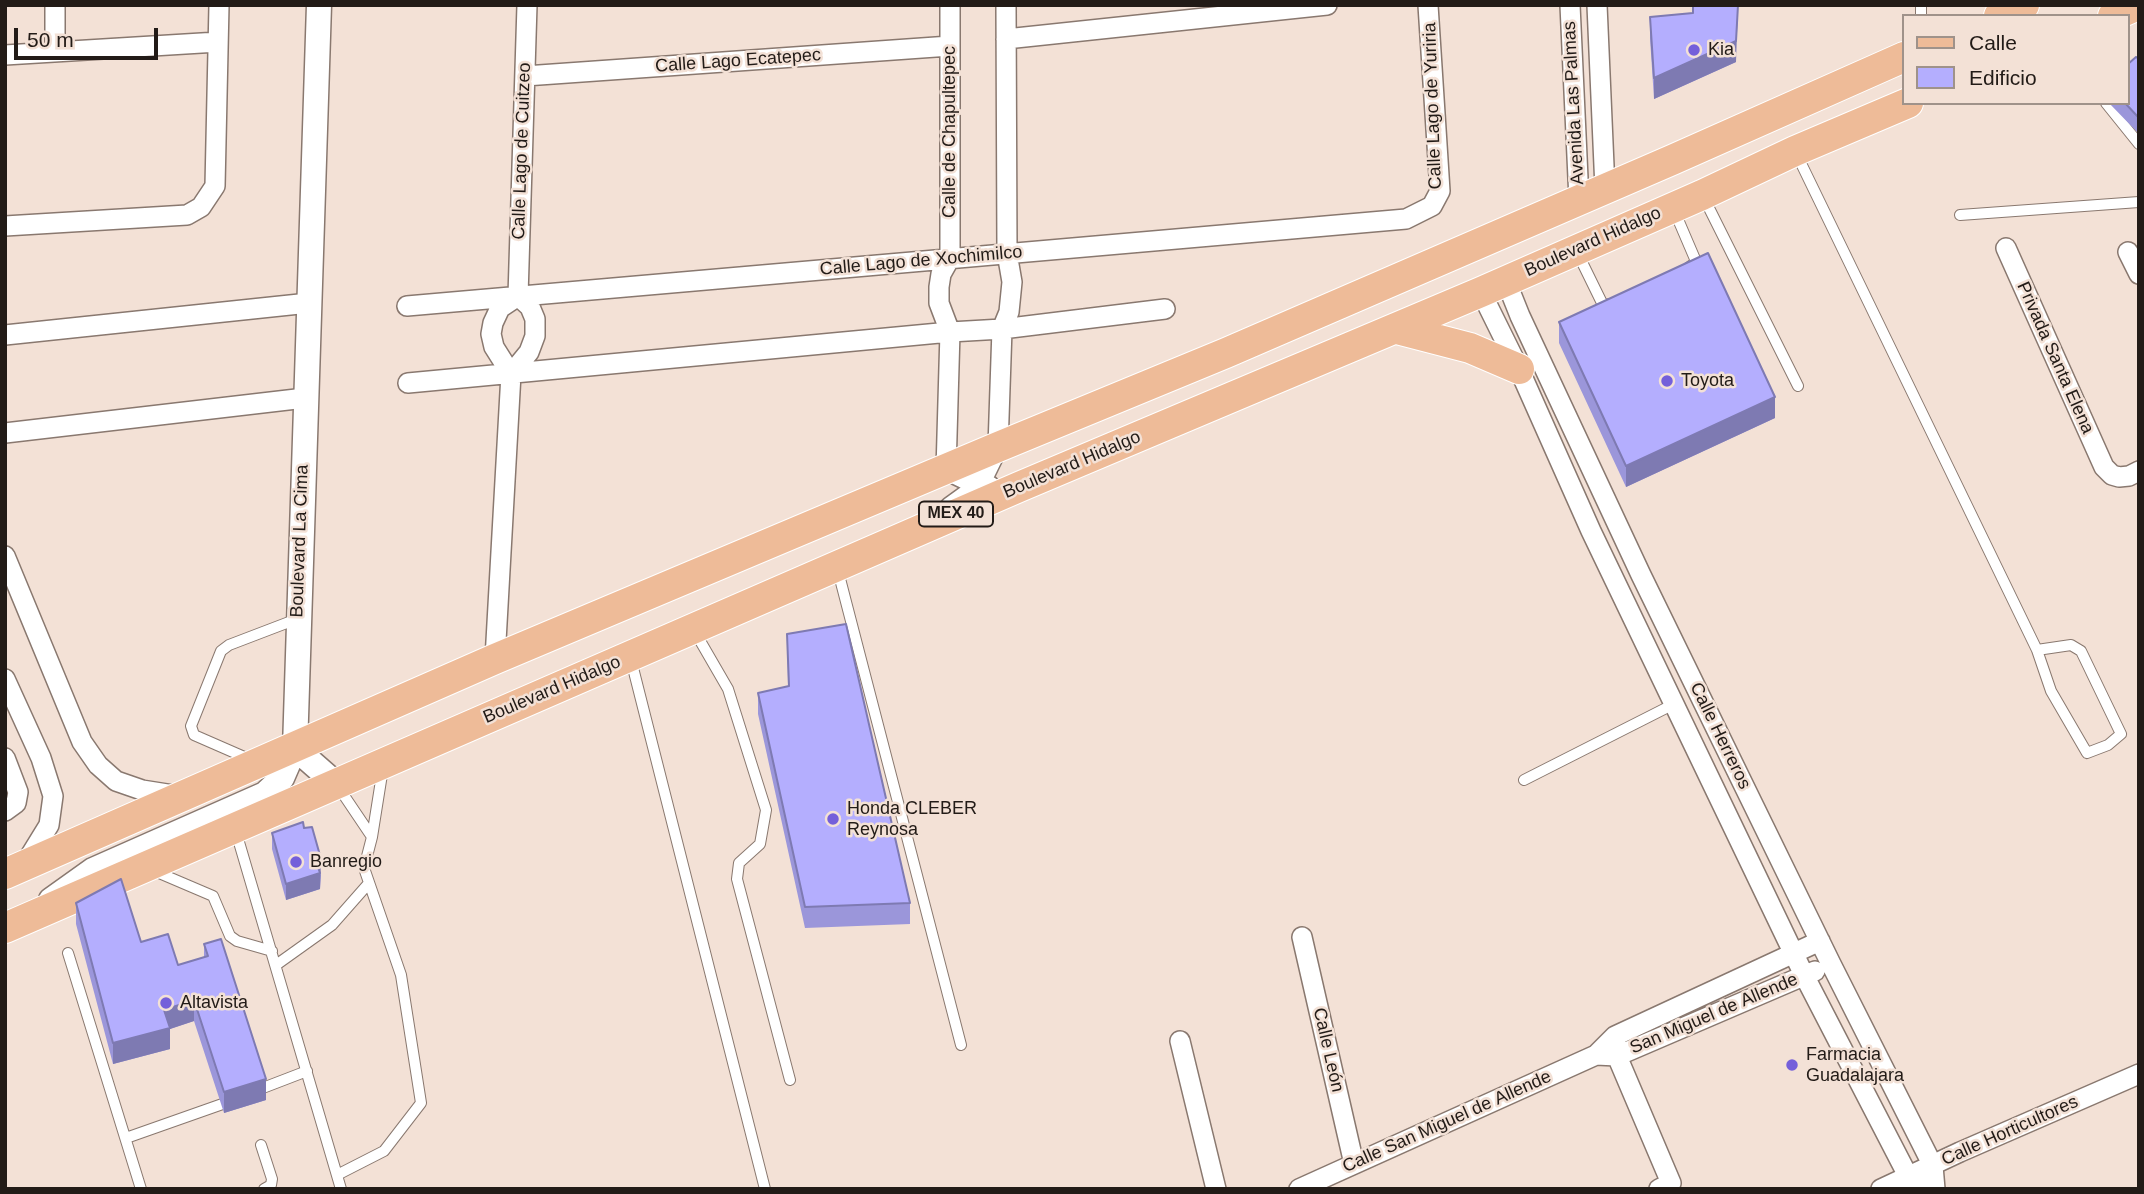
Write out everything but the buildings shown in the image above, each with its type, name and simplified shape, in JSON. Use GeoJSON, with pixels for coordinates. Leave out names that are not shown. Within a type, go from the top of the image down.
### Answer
{"type":"FeatureCollection","features":[{"type":"Feature","properties":{"kind":"main road"},"geometry":{"type":"LineString","coordinates":[[2004,14],[2024,5]]}},
{"type":"Feature","properties":{"kind":"main road","name":"MEX 40"},"geometry":{"type":"LineString","coordinates":[[14,870],[495,659],[1226,353],[1902,58]]}},
{"type":"Feature","properties":{"kind":"main road","name":"Boulevard Hidalgo"},"geometry":{"type":"LineString","coordinates":[[15,924],[1019,487],[1493,287],[1903,105]]}},
{"type":"Feature","properties":{"kind":"main road"},"geometry":{"type":"LineString","coordinates":[[1396,329],[1470,348],[1519,369]]}},
{"type":"Feature","properties":{"kind":"main road"},"geometry":{"type":"LineString","coordinates":[[998,447],[998,472],[1019,487]]}},
{"type":"Feature","properties":{"kind":"main road"},"geometry":{"type":"LineString","coordinates":[[912,534],[947,493],[936,474]]}},
{"type":"Feature","properties":{"kind":"street"},"geometry":{"type":"LineString","coordinates":[[55,5],[55,52]]}},
{"type":"Feature","properties":{"kind":"street"},"geometry":{"type":"LineString","coordinates":[[5,226],[187,215],[201,206],[215,186],[219,5]]}},
{"type":"Feature","properties":{"kind":"street","name":"Boulevard La Cima"},"geometry":{"type":"LineString","coordinates":[[15,924],[93,870],[265,794],[282,778],[295,748],[319,5]]}},
{"type":"Feature","properties":{"kind":"street","name":"Calle Lago de Cuitzeo"},"geometry":{"type":"LineString","coordinates":[[518,296],[527,5]]}},
{"type":"Feature","properties":{"kind":"street","name":"Calle de Chapultepec"},"geometry":{"type":"LineString","coordinates":[[936,474],[950,332],[939,303],[939,287],[950,258],[950,5]]}},
{"type":"Feature","properties":{"kind":"street"},"geometry":{"type":"LineString","coordinates":[[912,534],[979,486],[998,447],[1002,329],[1012,297],[1007,253],[1006,5]]}},
{"type":"Feature","properties":{"kind":"street"},"geometry":{"type":"LineString","coordinates":[[1006,39],[1327,5]]}},
{"type":"Feature","properties":{"kind":"street","name":"Calle Lago de Yuriria"},"geometry":{"type":"LineString","coordinates":[[1429,5],[1440,191],[1432,206]]}},
{"type":"Feature","properties":{"kind":"street","name":"Avenida Las Palmas"},"geometry":{"type":"LineString","coordinates":[[1570,5],[1575,120],[1592,195]]}},
{"type":"Feature","properties":{"kind":"street","name":"Avenida Las Palmas"},"geometry":{"type":"LineString","coordinates":[[1592,195],[1602,119],[1597,5]]}},
{"type":"Feature","properties":{"kind":"street"},"geometry":{"type":"LineString","coordinates":[[5,55],[218,42]]}},
{"type":"Feature","properties":{"kind":"street","name":"Calle Lago Ecatepec"},"geometry":{"type":"LineString","coordinates":[[525,76],[950,47]]}},
{"type":"Feature","properties":{"kind":"street"},"geometry":{"type":"LineString","coordinates":[[1575,120],[1602,119]]}},
{"type":"Feature","properties":{"kind":"street","name":"Calle Lago de Xochimilco"},"geometry":{"type":"LineString","coordinates":[[407,306],[1406,219],[1432,206]]}},
{"type":"Feature","properties":{"kind":"street","name":"Privada Santa Elena"},"geometry":{"type":"LineString","coordinates":[[2006,248],[2104,467],[2119,477],[2139,471]]}},
{"type":"Feature","properties":{"kind":"street"},"geometry":{"type":"LineString","coordinates":[[2128,252],[2139,274]]}},
{"type":"Feature","properties":{"kind":"street","name":"Calle Herreros"},"geometry":{"type":"LineString","coordinates":[[1493,287],[1519,369],[1591,531],[1793,953],[1916,1182]]}},
{"type":"Feature","properties":{"kind":"street","name":"Calle Herreros"},"geometry":{"type":"LineString","coordinates":[[1493,287],[1520,316],[1641,575],[1933,1166],[1935,1189]]}},
{"type":"Feature","properties":{"kind":"street"},"geometry":{"type":"LineString","coordinates":[[495,659],[511,374],[529,352],[535,336],[535,319],[530,307],[518,296],[500,309],[491,334],[494,348],[511,374]]}},
{"type":"Feature","properties":{"kind":"street"},"geometry":{"type":"LineString","coordinates":[[5,335],[309,303]]}},
{"type":"Feature","properties":{"kind":"street"},"geometry":{"type":"LineString","coordinates":[[408,383],[1002,329],[1166,309]]}},
{"type":"Feature","properties":{"kind":"street"},"geometry":{"type":"LineString","coordinates":[[5,433],[305,398]]}},
{"type":"Feature","properties":{"kind":"street"},"geometry":{"type":"LineString","coordinates":[[936,474],[979,486],[1019,487]]}},
{"type":"Feature","properties":{"kind":"street"},"geometry":{"type":"LineString","coordinates":[[5,556],[82,741],[98,765],[116,781],[142,790],[184,796]]}},
{"type":"Feature","properties":{"kind":"street"},"geometry":{"type":"LineString","coordinates":[[5,679],[41,758],[53,796],[49,825],[14,870]]}},
{"type":"Feature","properties":{"kind":"street"},"geometry":{"type":"LineString","coordinates":[[295,748],[336,784]]}},
{"type":"Feature","properties":{"kind":"street"},"geometry":{"type":"LineString","coordinates":[[5,758],[18,792],[16,803],[5,811]]}},
{"type":"Feature","properties":{"kind":"street"},"geometry":{"type":"LineString","coordinates":[[1744,850],[1771,839]]}},
{"type":"Feature","properties":{"kind":"street","name":"Calle León"},"geometry":{"type":"LineString","coordinates":[[1302,937],[1354,1164]]}},
{"type":"Feature","properties":{"kind":"street","name":"San Miguel de Allende"},"geometry":{"type":"LineString","coordinates":[[1596,1055],[1615,1036],[1821,941]]}},
{"type":"Feature","properties":{"kind":"street","name":"San Miguel de Allende"},"geometry":{"type":"LineString","coordinates":[[1596,1055],[1616,1056],[1831,964]]}},
{"type":"Feature","properties":{"kind":"street"},"geometry":{"type":"LineString","coordinates":[[1711,991],[1720,1012]]}},
{"type":"Feature","properties":{"kind":"street"},"geometry":{"type":"LineString","coordinates":[[1615,1036],[1616,1056],[1665,1186]]}},
{"type":"Feature","properties":{"kind":"street"},"geometry":{"type":"LineString","coordinates":[[1180,1041],[1216,1189]]}},
{"type":"Feature","properties":{"kind":"street","name":"Calle San Miguel de Allende"},"geometry":{"type":"LineString","coordinates":[[1298,1189],[1596,1055]]}},
{"type":"Feature","properties":{"kind":"street","name":"Calle Horticultores"},"geometry":{"type":"LineString","coordinates":[[1881,1189],[1916,1182],[1933,1166],[1960,1152],[2139,1074]]}},
{"type":"Feature","properties":{"kind":"lane"},"geometry":{"type":"LineString","coordinates":[[2108,105],[2139,144]]}},
{"type":"Feature","properties":{"kind":"lane"},"geometry":{"type":"LineString","coordinates":[[1795,151],[2037,650],[2051,691],[2087,753],[2108,745],[2121,734],[2081,651],[2071,645],[2037,650]]}},
{"type":"Feature","properties":{"kind":"lane"},"geometry":{"type":"LineString","coordinates":[[1702,195],[1798,386]]}},
{"type":"Feature","properties":{"kind":"lane"},"geometry":{"type":"LineString","coordinates":[[1960,215],[2139,202]]}},
{"type":"Feature","properties":{"kind":"lane"},"geometry":{"type":"LineString","coordinates":[[1672,207],[1695,259],[1695,263],[1679,272]]}},
{"type":"Feature","properties":{"kind":"lane"},"geometry":{"type":"LineString","coordinates":[[1577,250],[1603,305],[1609,306],[1620,300]]}},
{"type":"Feature","properties":{"kind":"lane"},"geometry":{"type":"LineString","coordinates":[[837,566],[961,1045]]}},
{"type":"Feature","properties":{"kind":"lane"},"geometry":{"type":"LineString","coordinates":[[260,764],[194,735],[191,726],[221,651],[229,645],[298,619]]}},
{"type":"Feature","properties":{"kind":"lane"},"geometry":{"type":"LineString","coordinates":[[693,629],[728,689],[766,810],[761,844],[739,863],[737,879],[790,1080]]}},
{"type":"Feature","properties":{"kind":"lane"},"geometry":{"type":"LineString","coordinates":[[630,656],[765,1189]]}},
{"type":"Feature","properties":{"kind":"lane"},"geometry":{"type":"LineString","coordinates":[[1524,780],[1674,704]]}},
{"type":"Feature","properties":{"kind":"lane"},"geometry":{"type":"LineString","coordinates":[[337,1175],[384,1151],[421,1102],[401,975],[364,868],[372,837],[383,764]]}},
{"type":"Feature","properties":{"kind":"lane"},"geometry":{"type":"LineString","coordinates":[[336,784],[372,837]]}},
{"type":"Feature","properties":{"kind":"lane"},"geometry":{"type":"LineString","coordinates":[[235,828],[341,1189]]}},
{"type":"Feature","properties":{"kind":"lane"},"geometry":{"type":"LineString","coordinates":[[146,867],[213,896],[230,936],[237,941],[272,951]]}},
{"type":"Feature","properties":{"kind":"lane"},"geometry":{"type":"LineString","coordinates":[[276,965],[332,925],[369,883]]}},
{"type":"Feature","properties":{"kind":"lane"},"geometry":{"type":"LineString","coordinates":[[68,953],[141,1189]]}},
{"type":"Feature","properties":{"kind":"lane"},"geometry":{"type":"LineString","coordinates":[[126,1138],[211,1109],[307,1071]]}},
{"type":"Feature","properties":{"kind":"lane"},"geometry":{"type":"LineString","coordinates":[[261,1145],[272,1183],[264,1189]]}},
{"type":"Feature","properties":{"kind":"place","name":"Kia"},"geometry":{"type":"Point","coordinates":[1694,50]}},
{"type":"Feature","properties":{"kind":"place","name":"Toyota"},"geometry":{"type":"Point","coordinates":[1667,381]}},
{"type":"Feature","properties":{"kind":"place","name":"Honda CLEBER Reynosa"},"geometry":{"type":"Point","coordinates":[833,819]}},
{"type":"Feature","properties":{"kind":"place","name":"Banregio"},"geometry":{"type":"Point","coordinates":[296,862]}},
{"type":"Feature","properties":{"kind":"place","name":"Altavista"},"geometry":{"type":"Point","coordinates":[166,1003]}},
{"type":"Feature","properties":{"kind":"place","name":"Farmacia Guadalajara"},"geometry":{"type":"Point","coordinates":[1792,1065]}}]}
